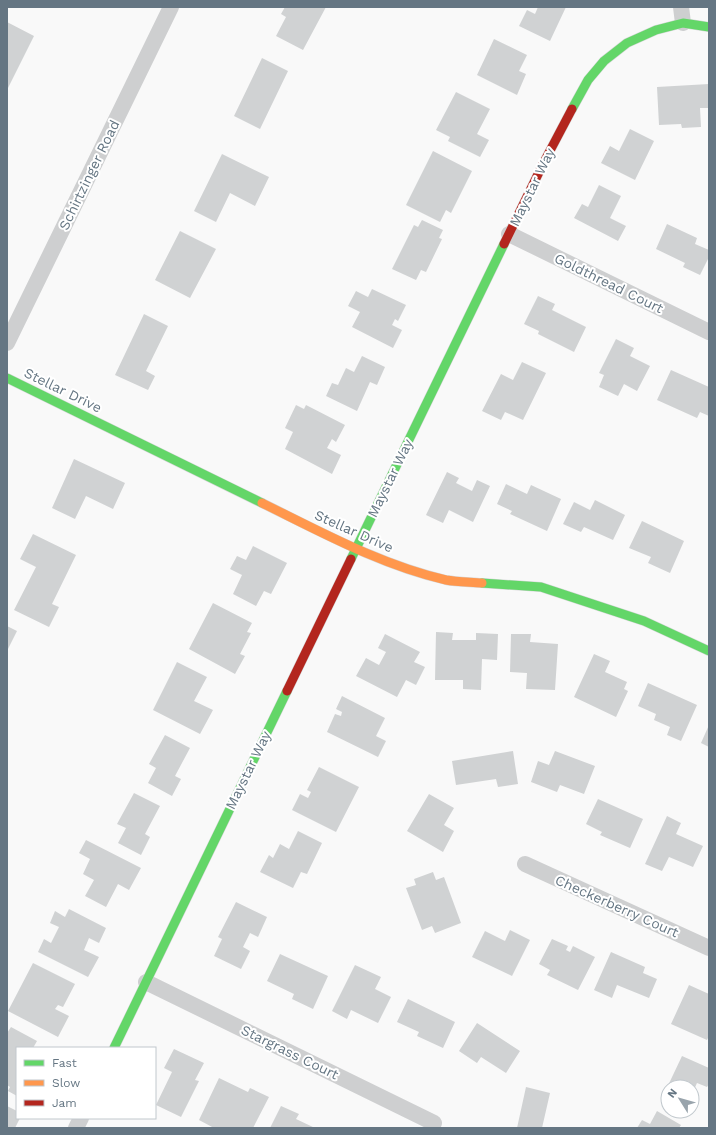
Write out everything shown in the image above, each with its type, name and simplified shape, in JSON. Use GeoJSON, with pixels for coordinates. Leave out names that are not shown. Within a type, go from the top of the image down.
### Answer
{"type":"FeatureCollection","features":[{"type":"Feature","properties":{"kind":"street","name":"Schirtzinger Road"},"geometry":{"type":"LineString","coordinates":[[7,343],[171,7]]}},
{"type":"Feature","properties":{"kind":"street","name":"Maystar Way"},"geometry":{"type":"LineString","coordinates":[[114,1047],[509,234],[588,80],[604,62],[627,43],[656,30],[682,15],[709,27]]}},
{"type":"Feature","properties":{"kind":"street","name":"Goldthread Court"},"geometry":{"type":"LineString","coordinates":[[509,234],[709,332]]}},
{"type":"Feature","properties":{"kind":"street","name":"Stellar Drive"},"geometry":{"type":"LineString","coordinates":[[7,378],[356,549],[400,566],[446,580],[542,587],[644,621],[709,651]]}},
{"type":"Feature","properties":{"kind":"street","name":"Checkerberry Court"},"geometry":{"type":"LineString","coordinates":[[525,864],[709,948]]}},
{"type":"Feature","properties":{"kind":"street","name":"Stargrass Court"},"geometry":{"type":"LineString","coordinates":[[146,982],[434,1123]]}},
{"type":"Feature","properties":{"kind":"street"},"geometry":{"type":"LineString","coordinates":[[76,1128],[80,1119]]}},
{"type":"Feature","properties":{"kind":"building"},"geometry":{"type":"Polygon","coordinates":[[[285,7],[326,7],[303,50],[276,36],[286,17],[281,14],[285,7]]]}},
{"type":"Feature","properties":{"kind":"building"},"geometry":{"type":"Polygon","coordinates":[[[538,7],[566,7],[550,41],[519,26],[527,10],[535,14],[538,7]]]}},
{"type":"Feature","properties":{"kind":"building"},"geometry":{"type":"Polygon","coordinates":[[[7,22],[34,36],[7,90],[7,22]]]}},
{"type":"Feature","properties":{"kind":"building"},"geometry":{"type":"Polygon","coordinates":[[[494,39],[527,55],[519,71],[526,74],[517,95],[477,75],[494,39]]]}},
{"type":"Feature","properties":{"kind":"building"},"geometry":{"type":"Polygon","coordinates":[[[262,58],[288,71],[260,129],[234,116],[262,58]]]}},
{"type":"Feature","properties":{"kind":"building"},"geometry":{"type":"Polygon","coordinates":[[[709,84],[709,108],[700,108],[701,127],[682,128],[681,124],[659,125],[657,87],[709,84]]]}},
{"type":"Feature","properties":{"kind":"building"},"geometry":{"type":"Polygon","coordinates":[[[456,92],[490,109],[477,134],[489,140],[480,157],[448,141],[450,137],[436,130],[456,92]]]}},
{"type":"Feature","properties":{"kind":"building"},"geometry":{"type":"Polygon","coordinates":[[[630,129],[654,141],[635,180],[601,163],[610,146],[619,151],[630,129]]]}},
{"type":"Feature","properties":{"kind":"building"},"geometry":{"type":"Polygon","coordinates":[[[433,151],[472,171],[451,213],[446,210],[440,222],[406,205],[433,151]]]}},
{"type":"Feature","properties":{"kind":"building"},"geometry":{"type":"Polygon","coordinates":[[[222,154],[269,177],[255,206],[230,193],[216,222],[194,211],[222,154]]]}},
{"type":"Feature","properties":{"kind":"building"},"geometry":{"type":"Polygon","coordinates":[[[599,185],[621,196],[610,218],[626,226],[618,241],[574,218],[582,204],[588,207],[599,185]]]}},
{"type":"Feature","properties":{"kind":"building"},"geometry":{"type":"Polygon","coordinates":[[[422,220],[443,230],[439,238],[442,239],[426,272],[421,270],[416,280],[392,269],[414,225],[418,227],[422,220]]]}},
{"type":"Feature","properties":{"kind":"building"},"geometry":{"type":"Polygon","coordinates":[[[667,224],[697,238],[695,244],[709,250],[709,257],[700,275],[683,267],[685,263],[656,249],[667,224]]]}},
{"type":"Feature","properties":{"kind":"building"},"geometry":{"type":"Polygon","coordinates":[[[180,231],[216,249],[190,298],[155,280],[180,231]]]}},
{"type":"Feature","properties":{"kind":"building"},"geometry":{"type":"Polygon","coordinates":[[[372,289],[406,305],[398,321],[395,319],[392,325],[402,330],[393,348],[352,327],[360,312],[348,306],[356,291],[368,297],[372,289]]]}},
{"type":"Feature","properties":{"kind":"building"},"geometry":{"type":"Polygon","coordinates":[[[538,296],[555,304],[552,310],[586,327],[574,352],[538,334],[539,331],[524,324],[538,296]]]}},
{"type":"Feature","properties":{"kind":"building"},"geometry":{"type":"Polygon","coordinates":[[[144,314],[168,326],[146,371],[155,376],[148,390],[115,375],[144,314]]]}},
{"type":"Feature","properties":{"kind":"building"},"geometry":{"type":"Polygon","coordinates":[[[616,339],[634,348],[630,356],[650,366],[637,391],[624,384],[618,396],[599,387],[604,375],[599,373],[616,339]]]}},
{"type":"Feature","properties":{"kind":"building"},"geometry":{"type":"Polygon","coordinates":[[[362,356],[385,367],[377,385],[370,382],[357,411],[326,396],[332,383],[338,385],[346,368],[354,372],[362,356]]]}},
{"type":"Feature","properties":{"kind":"building"},"geometry":{"type":"Polygon","coordinates":[[[522,362],[546,373],[523,420],[505,412],[501,420],[482,411],[501,374],[513,380],[522,362]]]}},
{"type":"Feature","properties":{"kind":"building"},"geometry":{"type":"Polygon","coordinates":[[[671,370],[709,387],[709,416],[700,412],[697,418],[657,400],[671,370]]]}},
{"type":"Feature","properties":{"kind":"building"},"geometry":{"type":"Polygon","coordinates":[[[296,405],[304,409],[306,405],[345,425],[336,442],[332,439],[327,448],[341,455],[332,474],[285,449],[293,432],[285,428],[296,405]]]}},
{"type":"Feature","properties":{"kind":"building"},"geometry":{"type":"Polygon","coordinates":[[[74,459],[125,483],[113,509],[86,496],[75,519],[52,508],[74,459]]]}},
{"type":"Feature","properties":{"kind":"building"},"geometry":{"type":"Polygon","coordinates":[[[447,472],[459,478],[456,483],[472,491],[477,480],[490,486],[473,522],[449,510],[443,523],[426,515],[447,472]]]}},
{"type":"Feature","properties":{"kind":"building"},"geometry":{"type":"Polygon","coordinates":[[[506,484],[527,494],[531,485],[561,499],[547,531],[510,514],[512,511],[497,504],[506,484]]]}},
{"type":"Feature","properties":{"kind":"building"},"geometry":{"type":"Polygon","coordinates":[[[595,500],[625,515],[613,540],[584,527],[581,532],[563,524],[574,502],[590,510],[595,500]]]}},
{"type":"Feature","properties":{"kind":"building"},"geometry":{"type":"Polygon","coordinates":[[[642,521],[684,541],[670,573],[648,563],[651,557],[629,548],[642,521]]]}},
{"type":"Feature","properties":{"kind":"building"},"geometry":{"type":"Polygon","coordinates":[[[33,534],[76,555],[52,604],[59,607],[49,627],[14,610],[36,567],[20,559],[33,534]]]}},
{"type":"Feature","properties":{"kind":"building"},"geometry":{"type":"Polygon","coordinates":[[[253,546],[287,563],[271,594],[264,591],[256,606],[233,594],[242,575],[230,569],[237,556],[246,560],[253,546]]]}},
{"type":"Feature","properties":{"kind":"building"},"geometry":{"type":"Polygon","coordinates":[[[213,603],[252,623],[247,632],[251,633],[240,654],[245,656],[235,674],[189,649],[213,603]]]}},
{"type":"Feature","properties":{"kind":"building"},"geometry":{"type":"Polygon","coordinates":[[[7,626],[17,631],[7,651],[7,626]]]}},
{"type":"Feature","properties":{"kind":"building"},"geometry":{"type":"Polygon","coordinates":[[[436,632],[453,633],[452,640],[476,640],[476,633],[498,634],[497,660],[482,659],[481,690],[463,689],[463,680],[435,680],[436,632]]]}},
{"type":"Feature","properties":{"kind":"building"},"geometry":{"type":"Polygon","coordinates":[[[385,634],[420,652],[414,662],[425,667],[416,685],[406,680],[397,697],[356,676],[366,658],[379,665],[386,652],[378,648],[385,634]]]}},
{"type":"Feature","properties":{"kind":"building"},"geometry":{"type":"Polygon","coordinates":[[[511,634],[531,634],[530,642],[558,644],[555,690],[526,689],[527,673],[510,672],[511,634]]]}},
{"type":"Feature","properties":{"kind":"building"},"geometry":{"type":"Polygon","coordinates":[[[594,654],[610,661],[605,672],[627,682],[624,689],[628,691],[616,717],[574,697],[594,654]]]}},
{"type":"Feature","properties":{"kind":"building"},"geometry":{"type":"Polygon","coordinates":[[[177,662],[207,677],[194,701],[213,710],[200,734],[153,710],[177,662]]]}},
{"type":"Feature","properties":{"kind":"building"},"geometry":{"type":"Polygon","coordinates":[[[648,683],[697,705],[681,741],[667,735],[670,727],[654,720],[656,714],[638,706],[648,683]]]}},
{"type":"Feature","properties":{"kind":"building"},"geometry":{"type":"Polygon","coordinates":[[[342,696],[385,718],[376,736],[386,741],[378,757],[327,732],[335,714],[341,716],[342,712],[336,709],[342,696]]]}},
{"type":"Feature","properties":{"kind":"building"},"geometry":{"type":"Polygon","coordinates":[[[709,725],[709,747],[701,743],[709,725]]]}},
{"type":"Feature","properties":{"kind":"building"},"geometry":{"type":"Polygon","coordinates":[[[165,735],[190,748],[175,776],[181,779],[172,796],[148,783],[156,768],[149,764],[165,735]]]}},
{"type":"Feature","properties":{"kind":"building"},"geometry":{"type":"Polygon","coordinates":[[[513,751],[518,784],[498,787],[496,779],[456,785],[452,761],[513,751]]]}},
{"type":"Feature","properties":{"kind":"building"},"geometry":{"type":"Polygon","coordinates":[[[555,751],[595,766],[584,794],[560,785],[557,792],[531,782],[538,761],[549,765],[555,751]]]}},
{"type":"Feature","properties":{"kind":"building"},"geometry":{"type":"Polygon","coordinates":[[[319,767],[359,787],[336,832],[292,810],[300,794],[308,798],[311,792],[307,790],[319,767]]]}},
{"type":"Feature","properties":{"kind":"building"},"geometry":{"type":"Polygon","coordinates":[[[134,793],[160,806],[145,834],[150,837],[141,855],[118,843],[126,828],[117,824],[134,793]]]}},
{"type":"Feature","properties":{"kind":"building"},"geometry":{"type":"Polygon","coordinates":[[[429,794],[454,808],[444,825],[454,831],[443,852],[407,831],[429,794]]]}},
{"type":"Feature","properties":{"kind":"building"},"geometry":{"type":"Polygon","coordinates":[[[598,799],[643,819],[630,848],[600,835],[602,832],[586,824],[598,799]]]}},
{"type":"Feature","properties":{"kind":"building"},"geometry":{"type":"Polygon","coordinates":[[[667,816],[681,823],[676,834],[703,846],[693,867],[669,857],[662,871],[645,864],[667,816]]]}},
{"type":"Feature","properties":{"kind":"building"},"geometry":{"type":"Polygon","coordinates":[[[298,831],[322,843],[307,874],[301,872],[293,888],[260,872],[269,855],[273,858],[280,844],[289,849],[298,831]]]}},
{"type":"Feature","properties":{"kind":"building"},"geometry":{"type":"Polygon","coordinates":[[[86,840],[141,868],[129,890],[118,884],[106,907],[85,896],[94,880],[83,874],[90,859],[79,853],[86,840]]]}},
{"type":"Feature","properties":{"kind":"building"},"geometry":{"type":"Polygon","coordinates":[[[433,872],[436,880],[444,877],[461,923],[435,933],[432,926],[422,930],[406,888],[416,885],[414,879],[433,872]]]}},
{"type":"Feature","properties":{"kind":"building"},"geometry":{"type":"Polygon","coordinates":[[[236,902],[267,917],[258,937],[250,933],[243,947],[250,951],[241,969],[214,956],[222,939],[218,937],[236,902]]]}},
{"type":"Feature","properties":{"kind":"building"},"geometry":{"type":"Polygon","coordinates":[[[69,909],[106,928],[99,943],[89,938],[84,950],[99,957],[88,977],[38,952],[44,939],[51,943],[59,927],[50,923],[55,911],[65,917],[69,909]]]}},
{"type":"Feature","properties":{"kind":"building"},"geometry":{"type":"Polygon","coordinates":[[[510,930],[530,940],[512,976],[472,957],[485,931],[505,941],[510,930]]]}},
{"type":"Feature","properties":{"kind":"building"},"geometry":{"type":"Polygon","coordinates":[[[552,939],[568,946],[566,950],[570,952],[573,946],[595,957],[578,990],[547,975],[550,970],[539,964],[552,939]]]}},
{"type":"Feature","properties":{"kind":"building"},"geometry":{"type":"Polygon","coordinates":[[[611,952],[645,967],[643,973],[657,979],[649,998],[617,985],[612,998],[594,990],[611,952]]]}},
{"type":"Feature","properties":{"kind":"building"},"geometry":{"type":"Polygon","coordinates":[[[280,954],[328,976],[313,1009],[292,999],[294,994],[267,981],[280,954]]]}},
{"type":"Feature","properties":{"kind":"building"},"geometry":{"type":"Polygon","coordinates":[[[33,963],[75,984],[63,1007],[58,1005],[55,1009],[69,1016],[58,1037],[8,1011],[33,963]]]}},
{"type":"Feature","properties":{"kind":"building"},"geometry":{"type":"Polygon","coordinates":[[[355,965],[381,977],[375,989],[391,997],[378,1023],[351,1010],[347,1019],[332,1011],[355,965]]]}},
{"type":"Feature","properties":{"kind":"building"},"geometry":{"type":"Polygon","coordinates":[[[689,985],[709,994],[709,1036],[707,1040],[671,1024],[689,985]]]}},
{"type":"Feature","properties":{"kind":"building"},"geometry":{"type":"Polygon","coordinates":[[[408,999],[455,1022],[443,1048],[417,1036],[419,1032],[397,1022],[408,999]]]}},
{"type":"Feature","properties":{"kind":"building"},"geometry":{"type":"Polygon","coordinates":[[[477,1023],[520,1051],[506,1073],[481,1057],[477,1063],[459,1051],[477,1023]]]}},
{"type":"Feature","properties":{"kind":"building"},"geometry":{"type":"Polygon","coordinates":[[[11,1027],[37,1041],[34,1047],[16,1047],[16,1095],[8,1091],[10,1087],[7,1085],[7,1033],[11,1027]]]}},
{"type":"Feature","properties":{"kind":"building"},"geometry":{"type":"Polygon","coordinates":[[[174,1049],[204,1063],[195,1080],[199,1081],[181,1117],[156,1105],[172,1072],[164,1068],[174,1049]]]}},
{"type":"Feature","properties":{"kind":"building"},"geometry":{"type":"Polygon","coordinates":[[[682,1056],[709,1068],[709,1084],[707,1087],[700,1084],[700,1079],[671,1079],[682,1056]]]}},
{"type":"Feature","properties":{"kind":"building"},"geometry":{"type":"Polygon","coordinates":[[[219,1078],[248,1092],[250,1088],[269,1097],[253,1128],[214,1128],[199,1120],[219,1078]]]}},
{"type":"Feature","properties":{"kind":"building"},"geometry":{"type":"Polygon","coordinates":[[[526,1087],[550,1093],[542,1128],[517,1128],[526,1087]]]}},
{"type":"Feature","properties":{"kind":"building"},"geometry":{"type":"Polygon","coordinates":[[[7,1106],[16,1110],[16,1119],[20,1119],[15,1128],[7,1128],[7,1106]]]}},
{"type":"Feature","properties":{"kind":"building"},"geometry":{"type":"Polygon","coordinates":[[[281,1106],[299,1114],[296,1119],[315,1128],[270,1128],[281,1106]]]}},
{"type":"Feature","properties":{"kind":"building"},"geometry":{"type":"Polygon","coordinates":[[[657,1111],[660,1113],[660,1119],[671,1119],[681,1125],[679,1128],[637,1128],[642,1120],[650,1124],[657,1111]]]}},
{"type":"Feature","properties":{"kind":"traffic: fast"},"geometry":{"type":"LineString","coordinates":[[572,109],[588,80],[604,61],[627,43],[656,30],[683,23],[709,27]]}},
{"type":"Feature","properties":{"kind":"traffic: fast"},"geometry":{"type":"LineString","coordinates":[[351,559],[504,244]]}},
{"type":"Feature","properties":{"kind":"traffic: fast"},"geometry":{"type":"LineString","coordinates":[[7,378],[262,503]]}},
{"type":"Feature","properties":{"kind":"traffic: fast"},"geometry":{"type":"LineString","coordinates":[[482,583],[541,587],[644,621],[709,651]]}},
{"type":"Feature","properties":{"kind":"traffic: fast"},"geometry":{"type":"LineString","coordinates":[[114,1047],[287,691]]}},
{"type":"Feature","properties":{"kind":"traffic: slow"},"geometry":{"type":"LineString","coordinates":[[262,503],[352,547],[398,566],[446,580],[482,583]]}},
{"type":"Feature","properties":{"kind":"traffic: jam"},"geometry":{"type":"LineString","coordinates":[[504,244],[572,109]]}},
{"type":"Feature","properties":{"kind":"traffic: jam"},"geometry":{"type":"LineString","coordinates":[[287,691],[351,559]]}}]}
